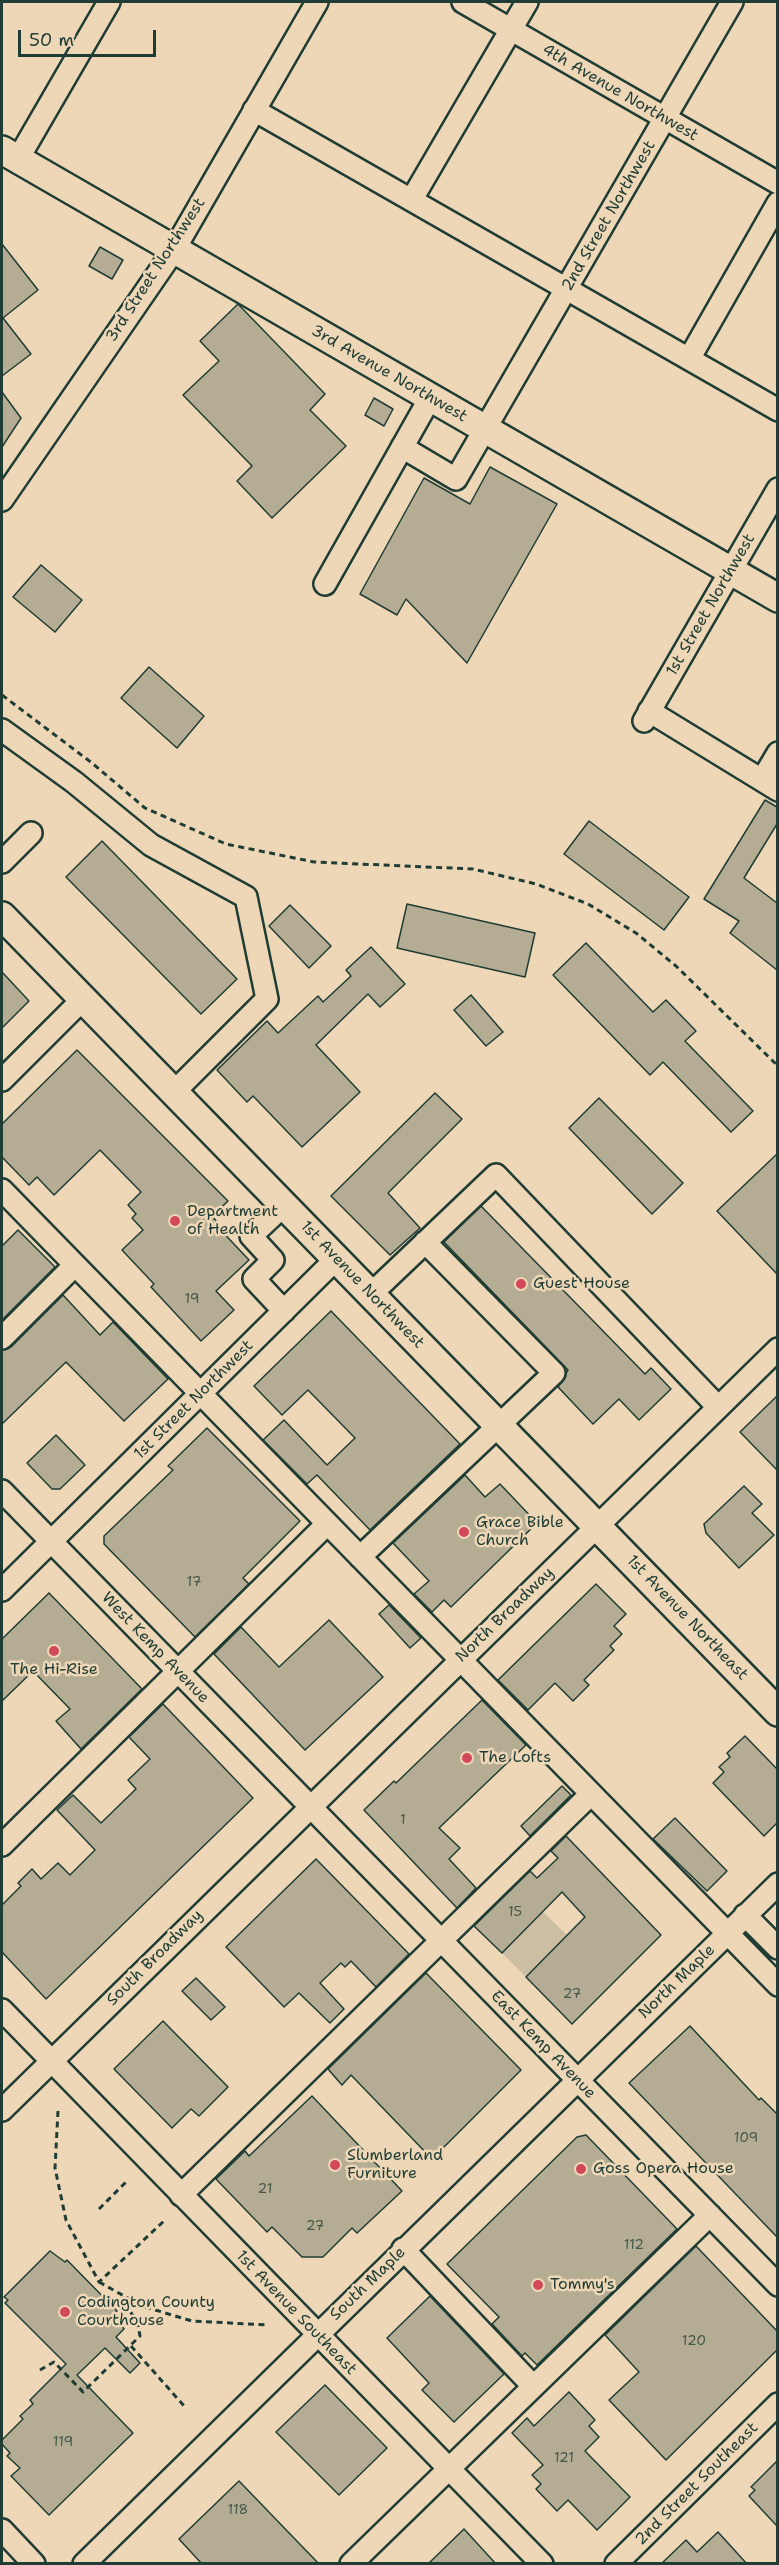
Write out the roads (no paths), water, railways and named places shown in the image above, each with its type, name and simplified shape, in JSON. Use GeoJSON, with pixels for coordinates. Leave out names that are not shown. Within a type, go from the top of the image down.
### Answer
{"type":"FeatureCollection","features":[{"type":"Feature","properties":{"kind":"main road","name":"3rd Avenue Northwest"},"geometry":{"type":"LineString","coordinates":[[10,154],[777,598]]}},
{"type":"Feature","properties":{"kind":"main road","name":"1st Avenue Northwest"},"geometry":{"type":"LineString","coordinates":[[2,916],[597,1525]]}},
{"type":"Feature","properties":{"kind":"main road","name":"1st Avenue Northeast"},"geometry":{"type":"LineString","coordinates":[[597,1525],[777,1712]]}},
{"type":"Feature","properties":{"kind":"street"},"geometry":{"type":"LineString","coordinates":[[10,154],[109,2]]}},
{"type":"Feature","properties":{"kind":"street","name":"3rd Street Northwest"},"geometry":{"type":"LineString","coordinates":[[2,500],[174,250],[317,2]]}},
{"type":"Feature","properties":{"kind":"street","name":"4th Avenue Northwest"},"geometry":{"type":"LineString","coordinates":[[463,2],[777,183]]}},
{"type":"Feature","properties":{"kind":"street"},"geometry":{"type":"LineString","coordinates":[[412,199],[527,2]]}},
{"type":"Feature","properties":{"kind":"street","name":"2nd Street Northwest"},"geometry":{"type":"LineString","coordinates":[[402,447],[456,479],[732,2]]}},
{"type":"Feature","properties":{"kind":"street"},"geometry":{"type":"LineString","coordinates":[[254,110],[777,410]]}},
{"type":"Feature","properties":{"kind":"street"},"geometry":{"type":"LineString","coordinates":[[689,359],[777,203]]}},
{"type":"Feature","properties":{"kind":"street"},"geometry":{"type":"LineString","coordinates":[[325,584],[430,398]]}},
{"type":"Feature","properties":{"kind":"street","name":"1st Street Northwest"},"geometry":{"type":"LineString","coordinates":[[770,785],[646,716],[777,489]]}},
{"type":"Feature","properties":{"kind":"street"},"geometry":{"type":"LineString","coordinates":[[2,730],[74,782],[151,845],[246,897],[267,999],[174,1092]]}},
{"type":"Feature","properties":{"kind":"street"},"geometry":{"type":"LineString","coordinates":[[770,785],[777,753]]}},
{"type":"Feature","properties":{"kind":"street"},"geometry":{"type":"LineString","coordinates":[[2,862],[31,833]]}},
{"type":"Feature","properties":{"kind":"street"},"geometry":{"type":"LineString","coordinates":[[2,1080],[83,999]]}},
{"type":"Feature","properties":{"kind":"street"},"geometry":{"type":"LineString","coordinates":[[371,1294],[496,1175],[718,1407]]}},
{"type":"Feature","properties":{"kind":"street"},"geometry":{"type":"LineString","coordinates":[[2,1190],[777,1985]]}},
{"type":"Feature","properties":{"kind":"street"},"geometry":{"type":"LineString","coordinates":[[284,1205],[251,1236],[273,1260],[254,1279],[284,1311]]}},
{"type":"Feature","properties":{"kind":"street"},"geometry":{"type":"LineString","coordinates":[[360,1557],[554,1373],[425,1242]]}},
{"type":"Feature","properties":{"kind":"street","name":"1st Street Northwest"},"geometry":{"type":"LineString","coordinates":[[2,1590],[336,1259]]}},
{"type":"Feature","properties":{"kind":"street"},"geometry":{"type":"LineString","coordinates":[[2,1338],[75,1265]]}},
{"type":"Feature","properties":{"kind":"street","name":"North Broadway"},"geometry":{"type":"LineString","coordinates":[[309,1806],[777,1349]]}},
{"type":"Feature","properties":{"kind":"street","name":"West Kemp Avenue"},"geometry":{"type":"LineString","coordinates":[[2,1491],[309,1806]]}},
{"type":"Feature","properties":{"kind":"street"},"geometry":{"type":"LineString","coordinates":[[2,1845],[327,1524]]}},
{"type":"Feature","properties":{"kind":"street"},"geometry":{"type":"LineString","coordinates":[[182,2195],[591,1794]]}},
{"type":"Feature","properties":{"kind":"street","name":"East Kemp Avenue"},"geometry":{"type":"LineString","coordinates":[[309,1806],[777,2285]]}},
{"type":"Feature","properties":{"kind":"street","name":"South Broadway"},"geometry":{"type":"LineString","coordinates":[[2,2110],[309,1806]]}},
{"type":"Feature","properties":{"kind":"street","name":"North Maple"},"geometry":{"type":"LineString","coordinates":[[577,2080],[777,1884]]}},
{"type":"Feature","properties":{"kind":"street"},"geometry":{"type":"LineString","coordinates":[[745,1915],[777,1948]]}},
{"type":"Feature","properties":{"kind":"street","name":"1st Avenue Southeast"},"geometry":{"type":"LineString","coordinates":[[2,2010],[542,2564]]}},
{"type":"Feature","properties":{"kind":"street","name":"South Maple"},"geometry":{"type":"LineString","coordinates":[[84,2564],[577,2080]]}},
{"type":"Feature","properties":{"kind":"street"},"geometry":{"type":"LineString","coordinates":[[351,2564],[710,2215]]}},
{"type":"Feature","properties":{"kind":"street"},"geometry":{"type":"LineString","coordinates":[[404,2249],[533,2386]]}},
{"type":"Feature","properties":{"kind":"street","name":"2nd Street Southeast"},"geometry":{"type":"LineString","coordinates":[[616,2564],[777,2404]]}},
{"type":"Feature","properties":{"kind":"street"},"geometry":{"type":"LineString","coordinates":[[2,2530],[34,2564]]}},
{"type":"Feature","properties":{"kind":"place","name":"Department of Health"},"geometry":{"type":"Point","coordinates":[175,1221]}},
{"type":"Feature","properties":{"kind":"place","name":"Guest House"},"geometry":{"type":"Point","coordinates":[521,1284]}},
{"type":"Feature","properties":{"kind":"place","name":"Grace Bible Church"},"geometry":{"type":"Point","coordinates":[464,1532]}},
{"type":"Feature","properties":{"kind":"place","name":"The Hi-Rise"},"geometry":{"type":"Point","coordinates":[54,1651]}},
{"type":"Feature","properties":{"kind":"place","name":"The Lofts"},"geometry":{"type":"Point","coordinates":[467,1758]}},
{"type":"Feature","properties":{"kind":"place","name":"Slumberland Furniture"},"geometry":{"type":"Point","coordinates":[335,2165]}},
{"type":"Feature","properties":{"kind":"place","name":"Goss Opera House"},"geometry":{"type":"Point","coordinates":[581,2169]}},
{"type":"Feature","properties":{"kind":"place","name":"Tommy's"},"geometry":{"type":"Point","coordinates":[538,2285]}},
{"type":"Feature","properties":{"kind":"place","name":"Codington County Courthouse"},"geometry":{"type":"Point","coordinates":[65,2312]}}]}
